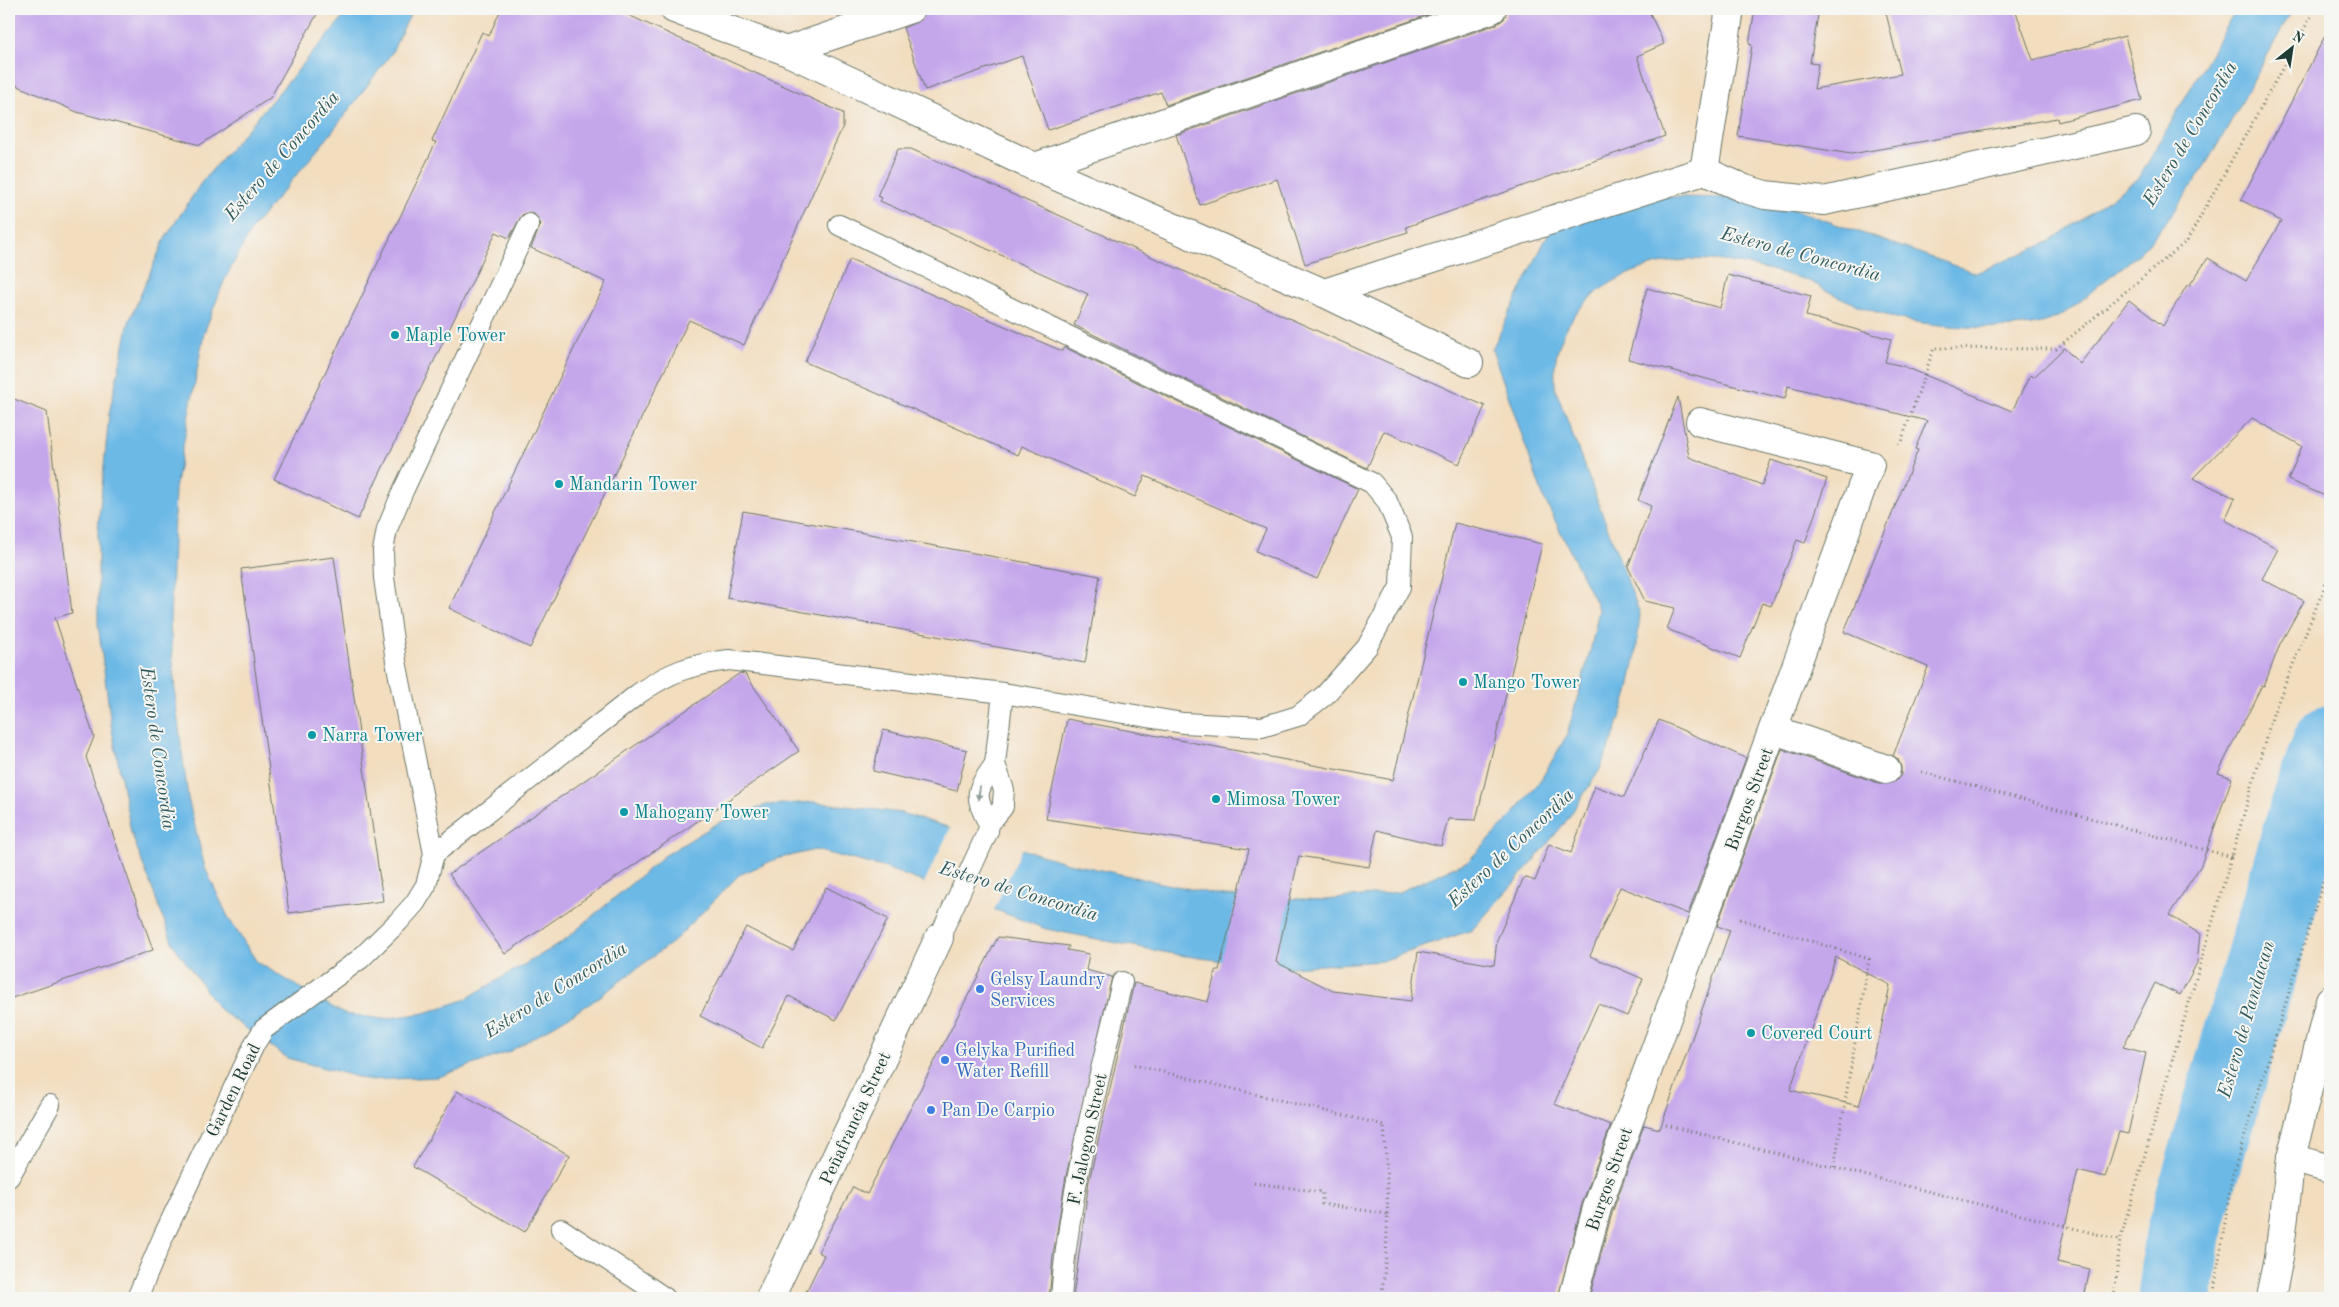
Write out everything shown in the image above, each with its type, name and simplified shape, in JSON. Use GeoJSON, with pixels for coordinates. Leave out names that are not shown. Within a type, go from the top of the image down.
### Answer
{"type":"FeatureCollection","features":[{"type":"Feature","properties":{"kind":"street"},"geometry":{"type":"LineString","coordinates":[[674,9],[786,51],[1035,167],[1324,293],[1469,363]]}},
{"type":"Feature","properties":{"kind":"street"},"geometry":{"type":"LineString","coordinates":[[786,51],[910,9]]}},
{"type":"Feature","properties":{"kind":"street"},"geometry":{"type":"LineString","coordinates":[[1035,167],[1492,9]]}},
{"type":"Feature","properties":{"kind":"street"},"geometry":{"type":"LineString","coordinates":[[1704,171],[1730,9]]}},
{"type":"Feature","properties":{"kind":"street"},"geometry":{"type":"LineString","coordinates":[[1324,293],[1704,171],[1745,189],[1765,195],[1824,201],[2136,131]]}},
{"type":"Feature","properties":{"kind":"street"},"geometry":{"type":"LineString","coordinates":[[1700,422],[1870,466]]}},
{"type":"Feature","properties":{"kind":"street","name":"Burgos Street"},"geometry":{"type":"LineString","coordinates":[[1573,1298],[1597,1208],[1870,466]]}},
{"type":"Feature","properties":{"kind":"street"},"geometry":{"type":"LineString","coordinates":[[1774,730],[1886,769]]}},
{"type":"Feature","properties":{"kind":"street","name":"Peñafrancia Street"},"geometry":{"type":"LineString","coordinates":[[770,1298],[943,930]]}},
{"type":"Feature","properties":{"kind":"street"},"geometry":{"type":"LineString","coordinates":[[2271,1298],[2291,1158],[2330,1005]]}},
{"type":"Feature","properties":{"kind":"street"},"geometry":{"type":"LineString","coordinates":[[2291,1158],[2330,1168]]}},
{"type":"Feature","properties":{"kind":"lane"},"geometry":{"type":"LineString","coordinates":[[526,229],[403,491],[388,529],[384,551],[384,578],[396,662],[434,854],[646,689],[675,671],[693,665],[729,660],[1003,693],[1183,723],[1262,728],[1298,716],[1325,696],[1367,647],[1400,587],[1402,537],[1387,501],[1372,483],[840,225]]}},
{"type":"Feature","properties":{"kind":"lane"},"geometry":{"type":"LineString","coordinates":[[943,930],[989,827],[1003,807],[1004,790],[995,764],[1003,693]]}},
{"type":"Feature","properties":{"kind":"lane","name":"Garden Road"},"geometry":{"type":"LineString","coordinates":[[137,1298],[164,1235],[254,1043],[264,1029],[332,977],[360,959],[415,903],[426,886],[434,854]]}},
{"type":"Feature","properties":{"kind":"lane","name":"F. Jalogon Street"},"geometry":{"type":"LineString","coordinates":[[1060,1298],[1080,1161],[1122,982]]}},
{"type":"Feature","properties":{"kind":"lane"},"geometry":{"type":"LineString","coordinates":[[9,1177],[50,1105]]}},
{"type":"Feature","properties":{"kind":"lane"},"geometry":{"type":"LineString","coordinates":[[561,1229],[665,1298]]}},
{"type":"Feature","properties":{"kind":"path"},"geometry":{"type":"LineString","coordinates":[[1870,466],[1901,442],[1934,348],[2056,349],[2187,241],[2315,9]]}},
{"type":"Feature","properties":{"kind":"path"},"geometry":{"type":"LineString","coordinates":[[2114,1298],[2120,1240],[2272,714],[2330,573]]}},
{"type":"Feature","properties":{"kind":"path"},"geometry":{"type":"LineString","coordinates":[[1886,769],[1918,771],[2232,857]]}},
{"type":"Feature","properties":{"kind":"path"},"geometry":{"type":"LineString","coordinates":[[2213,1298],[2232,1177],[2330,860]]}},
{"type":"Feature","properties":{"kind":"path"},"geometry":{"type":"LineString","coordinates":[[1708,910],[1869,959],[1834,1168]]}},
{"type":"Feature","properties":{"kind":"path"},"geometry":{"type":"LineString","coordinates":[[1104,1057],[1384,1125],[1388,1214],[1387,1249],[1380,1298]]}},
{"type":"Feature","properties":{"kind":"path"},"geometry":{"type":"LineString","coordinates":[[1631,1117],[2120,1240]]}},
{"type":"Feature","properties":{"kind":"path"},"geometry":{"type":"LineString","coordinates":[[1254,1183],[1322,1192],[1322,1204],[1388,1214]]}},
{"type":"Feature","properties":{"kind":"water","name":"Estero de Concordia"},"geometry":{"type":"Polygon","coordinates":[[[347,9],[413,9],[391,54],[329,136],[252,228],[224,281],[204,333],[175,489],[170,623],[176,705],[188,798],[205,868],[229,919],[257,962],[344,1014],[383,1019],[425,1013],[464,1000],[561,943],[664,856],[718,823],[766,805],[815,802],[901,813],[1068,863],[1223,896],[1326,900],[1399,892],[1468,861],[1511,817],[1542,778],[1567,735],[1590,652],[1599,610],[1543,496],[1492,349],[1553,224],[1640,196],[1764,199],[1976,273],[2049,242],[2139,178],[2236,9],[2293,9],[2225,132],[2167,221],[2134,257],[2082,300],[2051,320],[2037,324],[2000,328],[1958,327],[1920,323],[1860,306],[1804,279],[1756,267],[1713,260],[1663,263],[1638,270],[1615,280],[1594,294],[1577,312],[1564,333],[1556,358],[1555,388],[1640,614],[1636,654],[1628,693],[1615,733],[1599,771],[1567,820],[1472,930],[1382,961],[1276,968],[1179,955],[1046,929],[883,867],[815,850],[776,859],[739,875],[675,940],[591,1003],[509,1052],[438,1077],[369,1080],[287,1058],[219,1009],[173,944],[131,832],[111,724],[98,624],[98,529],[109,414],[129,322],[164,240],[201,183],[346,14],[347,9]]]}},
{"type":"Feature","properties":{"kind":"pier"},"geometry":{"type":"Polygon","coordinates":[[[952,825],[1023,847],[993,912],[923,885],[952,825]]]}},
{"type":"Feature","properties":{"kind":"building"},"geometry":{"type":"Polygon","coordinates":[[[9,9],[320,9],[270,98],[200,145],[77,112],[9,82],[9,9]]]}},
{"type":"Feature","properties":{"kind":"building"},"geometry":{"type":"Polygon","coordinates":[[[501,9],[615,9],[843,113],[843,126],[744,345],[689,320],[530,648],[449,608],[606,282],[531,248],[541,224],[534,214],[529,212],[522,215],[509,238],[496,232],[358,519],[274,479],[436,142],[432,141],[482,32],[489,36],[501,9]]]}},
{"type":"Feature","properties":{"kind":"building"},"geometry":{"type":"Polygon","coordinates":[[[925,9],[1445,9],[1166,105],[1161,92],[1048,130],[1022,56],[925,90],[903,28],[921,20],[925,9]]]}},
{"type":"Feature","properties":{"kind":"building"},"geometry":{"type":"Polygon","coordinates":[[[1507,9],[1648,9],[1664,44],[1637,56],[1665,136],[1406,227],[1408,232],[1305,264],[1277,179],[1200,205],[1176,135],[1497,24],[1504,19],[1507,9]]]}},
{"type":"Feature","properties":{"kind":"building"},"geometry":{"type":"Polygon","coordinates":[[[1755,9],[1819,9],[1810,63],[1818,64],[1814,89],[1901,74],[1885,9],[2015,9],[2033,60],[2125,36],[2142,100],[2058,122],[2057,118],[1851,154],[1738,136],[1752,45],[1749,44],[1755,9]]]}},
{"type":"Feature","properties":{"kind":"building"},"geometry":{"type":"Polygon","coordinates":[[[2330,26],[2330,498],[2288,480],[2302,446],[2252,418],[2193,478],[2235,498],[2225,520],[2278,549],[2262,579],[2304,601],[2280,644],[2264,686],[2262,685],[2218,773],[2232,778],[2201,865],[2169,915],[2200,934],[2197,963],[2180,995],[2155,983],[2123,1047],[2146,1053],[2128,1134],[2119,1132],[2105,1177],[2078,1170],[2057,1262],[2090,1269],[2084,1298],[1589,1298],[1612,1213],[1644,1125],[1660,1129],[1730,930],[1717,926],[1782,749],[1881,784],[1896,781],[1901,775],[1901,767],[1898,759],[1893,756],[1928,667],[1844,632],[1918,450],[1915,449],[1927,421],[1788,386],[1785,399],[1628,359],[1647,288],[1720,308],[1728,275],[1811,296],[1806,316],[1891,339],[1885,362],[1903,366],[2012,411],[2030,375],[2034,377],[2064,348],[2080,364],[2129,300],[2163,326],[2187,285],[2189,286],[2208,258],[2246,281],[2281,221],[2241,200],[2330,26]],[[1836,957],[1790,1090],[1859,1106],[1880,1034],[1890,985],[1836,957]]]}},
{"type":"Feature","properties":{"kind":"building"},"geometry":{"type":"Polygon","coordinates":[[[898,149],[911,149],[1485,406],[1459,464],[1384,431],[1367,468],[1074,325],[1088,294],[880,201],[882,198],[877,196],[898,149]]]}},
{"type":"Feature","properties":{"kind":"building"},"geometry":{"type":"Polygon","coordinates":[[[850,259],[1062,351],[1064,347],[1358,489],[1317,579],[1256,551],[1266,529],[1145,476],[1135,497],[1022,446],[1018,455],[805,362],[850,259]]]}},
{"type":"Feature","properties":{"kind":"building"},"geometry":{"type":"Polygon","coordinates":[[[9,397],[47,412],[72,613],[55,618],[94,737],[86,757],[153,950],[9,999],[9,397]]]}},
{"type":"Feature","properties":{"kind":"building"},"geometry":{"type":"Polygon","coordinates":[[[1678,397],[1689,457],[1762,485],[1771,460],[1827,479],[1805,543],[1797,540],[1771,606],[1762,603],[1740,658],[1667,629],[1675,608],[1645,601],[1628,567],[1651,506],[1638,500],[1678,397]]]}},
{"type":"Feature","properties":{"kind":"building"},"geometry":{"type":"Polygon","coordinates":[[[743,511],[1100,576],[1085,663],[727,598],[743,511]]]}},
{"type":"Feature","properties":{"kind":"building"},"geometry":{"type":"Polygon","coordinates":[[[1455,523],[1542,544],[1476,820],[1448,819],[1441,846],[1377,830],[1369,867],[1299,856],[1276,962],[1333,991],[1411,1001],[1418,952],[1494,965],[1497,940],[1524,877],[1535,881],[1549,844],[1571,853],[1595,786],[1624,797],[1659,720],[1746,758],[1688,914],[1620,887],[1590,956],[1643,979],[1627,1016],[1598,1004],[1554,1104],[1611,1125],[1582,1204],[1558,1298],[1073,1298],[1089,1181],[1134,983],[1208,1002],[1216,970],[1219,970],[1249,849],[1046,819],[1067,719],[1393,780],[1455,523]]]}},
{"type":"Feature","properties":{"kind":"building","name":"Narra Tower"},"geometry":{"type":"Polygon","coordinates":[[[334,557],[383,901],[289,913],[241,569],[334,557]]]}},
{"type":"Feature","properties":{"kind":"building","name":"Mahogany Tower"},"geometry":{"type":"Polygon","coordinates":[[[740,673],[745,674],[799,751],[505,954],[449,874],[740,673]]]}},
{"type":"Feature","properties":{"kind":"building"},"geometry":{"type":"Polygon","coordinates":[[[883,730],[967,750],[957,791],[873,771],[883,730]]]}},
{"type":"Feature","properties":{"kind":"building"},"geometry":{"type":"Polygon","coordinates":[[[826,887],[888,919],[836,1020],[789,996],[762,1048],[700,1016],[746,927],[793,951],[826,887]]]}},
{"type":"Feature","properties":{"kind":"building"},"geometry":{"type":"Polygon","coordinates":[[[998,937],[1069,946],[1067,950],[1089,954],[1086,970],[1112,977],[1066,1176],[1053,1256],[1049,1298],[803,1298],[824,1255],[818,1252],[853,1187],[867,1194],[998,937]]]}},
{"type":"Feature","properties":{"kind":"building"},"geometry":{"type":"Polygon","coordinates":[[[457,1091],[569,1155],[525,1232],[413,1167],[457,1091]]]}},
{"type":"Feature","properties":{"kind":"waterway","name":"Estero de Pandacan"},"geometry":{"type":"LineString","coordinates":[[2175,1298],[2183,1234],[2303,822],[2330,743]]}},
{"type":"Feature","properties":{"kind":"place","name":"Maple Tower"},"geometry":{"type":"Point","coordinates":[395,335]}},
{"type":"Feature","properties":{"kind":"place","name":"Mandarin Tower"},"geometry":{"type":"Point","coordinates":[559,484]}},
{"type":"Feature","properties":{"kind":"place","name":"Mango Tower"},"geometry":{"type":"Point","coordinates":[1463,682]}},
{"type":"Feature","properties":{"kind":"place","name":"Narra Tower"},"geometry":{"type":"Point","coordinates":[312,735]}},
{"type":"Feature","properties":{"kind":"place","name":"Mimosa Tower"},"geometry":{"type":"Point","coordinates":[1216,799]}},
{"type":"Feature","properties":{"kind":"place","name":"Mahogany Tower"},"geometry":{"type":"Point","coordinates":[624,812]}},
{"type":"Feature","properties":{"kind":"place","name":"Gelsy Laundry Services"},"geometry":{"type":"Point","coordinates":[980,989]}},
{"type":"Feature","properties":{"kind":"place","name":"Covered Court"},"geometry":{"type":"Point","coordinates":[1751,1033]}},
{"type":"Feature","properties":{"kind":"place","name":"Gelyka Purified Water Refill"},"geometry":{"type":"Point","coordinates":[945,1060]}},
{"type":"Feature","properties":{"kind":"place","name":"Pan De Carpio"},"geometry":{"type":"Point","coordinates":[931,1110]}}]}
